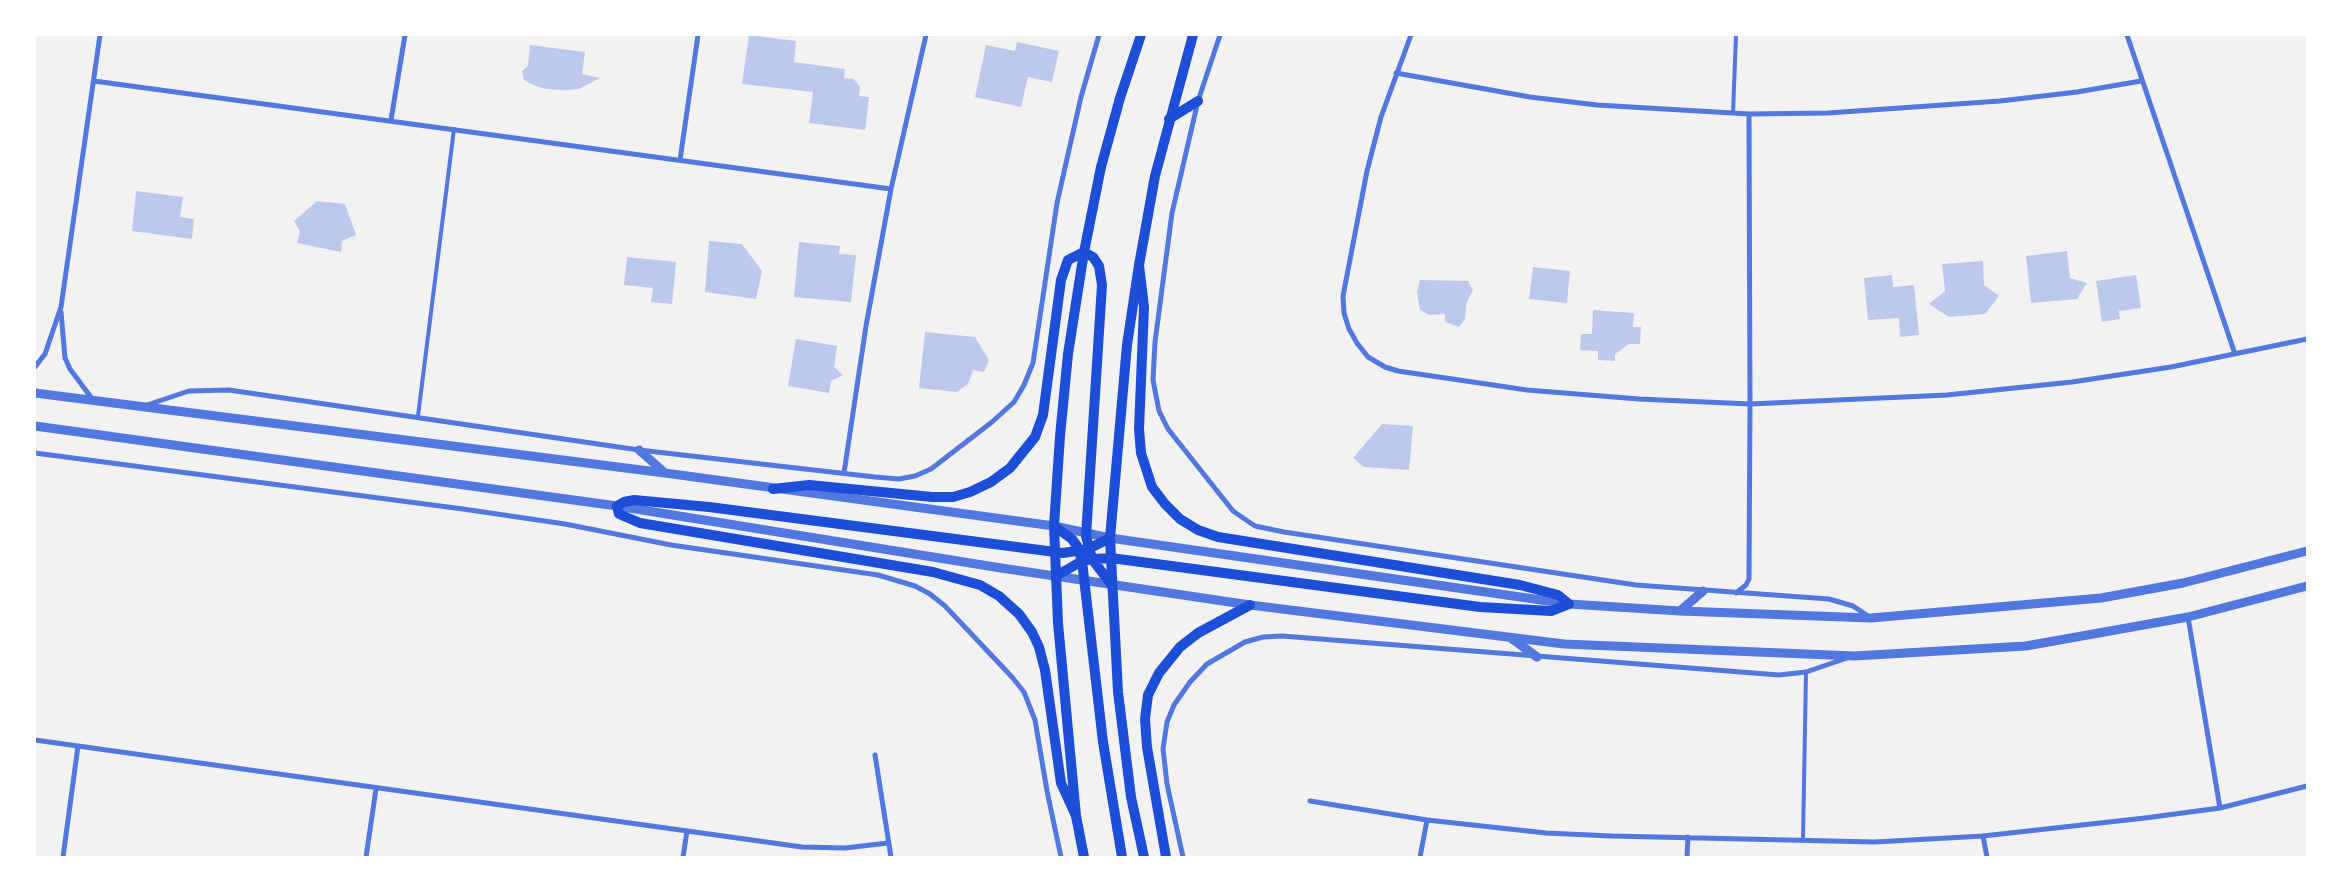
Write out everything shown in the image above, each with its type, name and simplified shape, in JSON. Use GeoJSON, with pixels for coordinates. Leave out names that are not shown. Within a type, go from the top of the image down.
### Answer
{"type":"FeatureCollection","features":[{"type":"Feature","properties":{"kind":"main road"},"geometry":{"type":"LineString","coordinates":[[1084,857],[1076,816],[1056,576],[1054,526],[1060,436],[1068,354],[1084,252],[1101,167],[1120,98],[1141,35]]}},
{"type":"Feature","properties":{"kind":"main road"},"geometry":{"type":"LineString","coordinates":[[1144,857],[1131,797],[1123,741],[1111,584],[1110,538],[1127,345],[1139,265],[1155,176],[1193,35]]}},
{"type":"Feature","properties":{"kind":"main road"},"geometry":{"type":"LineString","coordinates":[[1169,119],[1198,101]]}},
{"type":"Feature","properties":{"kind":"main road"},"geometry":{"type":"LineString","coordinates":[[773,490],[809,485],[932,497],[953,497],[970,492],[991,482],[1010,468],[1035,437],[1043,415],[1064,269],[1068,260],[1084,252]]}},
{"type":"Feature","properties":{"kind":"main road"},"geometry":{"type":"LineString","coordinates":[[1084,252],[1093,257],[1099,266],[1102,276],[1086,533],[1086,581],[1103,742],[1122,857]]}},
{"type":"Feature","properties":{"kind":"main road"},"geometry":{"type":"LineString","coordinates":[[1076,816],[1067,798],[1060,776],[1045,670],[1039,647],[1032,632],[1019,614],[999,596],[980,585],[933,572],[640,524],[619,514],[617,506],[634,500],[709,507],[1480,606],[1551,611],[1569,604],[1558,594],[1520,585],[1218,537],[1198,530],[1180,518],[1165,504],[1152,487],[1141,453],[1139,429],[1144,307],[1139,265]]}},
{"type":"Feature","properties":{"kind":"main road"},"geometry":{"type":"LineString","coordinates":[[1054,526],[1072,539],[1111,584]]}},
{"type":"Feature","properties":{"kind":"main road"},"geometry":{"type":"LineString","coordinates":[[1056,576],[1110,538]]}},
{"type":"Feature","properties":{"kind":"main road"},"geometry":{"type":"LineString","coordinates":[[1166,857],[1147,747],[1145,719],[1148,695],[1159,673],[1180,647],[1198,633],[1250,605]]}},
{"type":"Feature","properties":{"kind":"street"},"geometry":{"type":"LineString","coordinates":[[35,367],[45,354],[61,307],[100,35]]}},
{"type":"Feature","properties":{"kind":"street"},"geometry":{"type":"LineString","coordinates":[[390,120],[405,35]]}},
{"type":"Feature","properties":{"kind":"street"},"geometry":{"type":"LineString","coordinates":[[680,160],[698,35]]}},
{"type":"Feature","properties":{"kind":"street"},"geometry":{"type":"LineString","coordinates":[[844,474],[866,326],[891,189],[926,35]]}},
{"type":"Feature","properties":{"kind":"street"},"geometry":{"type":"LineString","coordinates":[[145,406],[176,394],[216,389],[418,416],[638,450],[844,474],[899,479],[916,476],[931,468],[992,422],[1014,402],[1024,385],[1033,363],[1057,203],[1081,97],[1099,35]]}},
{"type":"Feature","properties":{"kind":"street"},"geometry":{"type":"LineString","coordinates":[[1220,35],[1198,101],[1172,213],[1155,342],[1153,380],[1159,411],[1168,429],[1233,511],[1255,526],[1284,532],[1636,585],[1841,601],[1854,606],[1871,618]]}},
{"type":"Feature","properties":{"kind":"street"},"geometry":{"type":"LineString","coordinates":[[1411,35],[1396,72],[1367,171],[1343,296],[1344,313],[1356,343],[1368,357],[1385,367],[1398,371],[1527,390],[1639,399],[1750,404],[1947,395],[2072,382],[2171,367],[2307,338]]}},
{"type":"Feature","properties":{"kind":"street"},"geometry":{"type":"LineString","coordinates":[[2126,35],[2235,354]]}},
{"type":"Feature","properties":{"kind":"street"},"geometry":{"type":"LineString","coordinates":[[1396,72],[1520,95],[1598,105],[1749,114],[1828,113],[2000,101],[2077,92],[2141,80]]}},
{"type":"Feature","properties":{"kind":"street"},"geometry":{"type":"LineString","coordinates":[[94,81],[891,189]]}},
{"type":"Feature","properties":{"kind":"street"},"geometry":{"type":"LineString","coordinates":[[1736,594],[1746,586],[1748,579],[1750,404],[1749,114]]}},
{"type":"Feature","properties":{"kind":"street"},"geometry":{"type":"LineString","coordinates":[[61,307],[65,358],[70,369],[95,402]]}},
{"type":"Feature","properties":{"kind":"street"},"geometry":{"type":"LineString","coordinates":[[35,393],[665,473],[773,490],[1054,526],[1110,538],[1569,604],[1680,611],[1871,618],[2101,598],[2182,583],[2307,550]]}},
{"type":"Feature","properties":{"kind":"street"},"geometry":{"type":"LineString","coordinates":[[35,426],[617,506],[1086,581],[1250,605],[1511,638],[1680,650],[1854,656],[2026,646],[2188,617],[2307,586]]}},
{"type":"Feature","properties":{"kind":"street"},"geometry":{"type":"LineString","coordinates":[[638,450],[665,473]]}},
{"type":"Feature","properties":{"kind":"street"},"geometry":{"type":"LineString","coordinates":[[35,453],[565,524],[671,545],[878,575],[915,586],[930,594],[945,606],[1012,676],[1024,692],[1035,720],[1047,792],[1061,857]]}},
{"type":"Feature","properties":{"kind":"street"},"geometry":{"type":"LineString","coordinates":[[1680,611],[1703,591]]}},
{"type":"Feature","properties":{"kind":"street"},"geometry":{"type":"LineString","coordinates":[[2188,617],[2220,808]]}},
{"type":"Feature","properties":{"kind":"street"},"geometry":{"type":"LineString","coordinates":[[1183,857],[1167,784],[1163,749],[1167,722],[1174,705],[1190,682],[1207,664],[1245,642],[1262,637],[1282,636],[1778,675],[1806,672],[1854,656]]}},
{"type":"Feature","properties":{"kind":"street"},"geometry":{"type":"LineString","coordinates":[[1511,638],[1537,657]]}},
{"type":"Feature","properties":{"kind":"street"},"geometry":{"type":"LineString","coordinates":[[35,740],[376,789],[809,847],[845,848],[888,844]]}},
{"type":"Feature","properties":{"kind":"street"},"geometry":{"type":"LineString","coordinates":[[63,857],[78,746]]}},
{"type":"Feature","properties":{"kind":"street"},"geometry":{"type":"LineString","coordinates":[[875,755],[891,857]]}},
{"type":"Feature","properties":{"kind":"street"},"geometry":{"type":"LineString","coordinates":[[1310,801],[1427,820],[1546,833],[1875,842],[1983,836],[2220,808],[2307,786]]}},
{"type":"Feature","properties":{"kind":"street"},"geometry":{"type":"LineString","coordinates":[[366,857],[376,789]]}},
{"type":"Feature","properties":{"kind":"street"},"geometry":{"type":"LineString","coordinates":[[1420,857],[1427,820]]}},
{"type":"Feature","properties":{"kind":"street"},"geometry":{"type":"LineString","coordinates":[[683,857],[687,831]]}},
{"type":"Feature","properties":{"kind":"street"},"geometry":{"type":"LineString","coordinates":[[1983,836],[1987,857]]}},
{"type":"Feature","properties":{"kind":"street"},"geometry":{"type":"LineString","coordinates":[[1687,857],[1688,837]]}},
{"type":"Feature","properties":{"kind":"lane"},"geometry":{"type":"LineString","coordinates":[[1733,113],[1736,35]]}},
{"type":"Feature","properties":{"kind":"lane"},"geometry":{"type":"LineString","coordinates":[[418,416],[454,129]]}},
{"type":"Feature","properties":{"kind":"lane"},"geometry":{"type":"LineString","coordinates":[[1804,839],[1806,672]]}},
{"type":"Feature","properties":{"kind":"building"},"geometry":{"type":"Polygon","coordinates":[[[749,35],[796,41],[794,62],[845,69],[844,78],[854,79],[860,87],[859,96],[869,97],[865,130],[809,123],[813,92],[742,84],[749,35]]]}},
{"type":"Feature","properties":{"kind":"building"},"geometry":{"type":"Polygon","coordinates":[[[1017,42],[1059,51],[1052,82],[1028,77],[1021,107],[975,97],[986,45],[1015,51],[1017,42]]]}},
{"type":"Feature","properties":{"kind":"building"},"geometry":{"type":"Polygon","coordinates":[[[530,45],[585,52],[582,74],[600,78],[579,89],[546,89],[533,85],[524,80],[522,71],[528,66],[530,45]]]}},
{"type":"Feature","properties":{"kind":"building"},"geometry":{"type":"Polygon","coordinates":[[[136,191],[183,197],[180,217],[194,219],[192,239],[132,231],[136,191]]]}},
{"type":"Feature","properties":{"kind":"building"},"geometry":{"type":"Polygon","coordinates":[[[317,201],[345,204],[356,235],[342,241],[341,252],[297,243],[300,232],[294,221],[317,201]]]}},
{"type":"Feature","properties":{"kind":"building"},"geometry":{"type":"Polygon","coordinates":[[[709,241],[742,244],[762,271],[756,299],[705,292],[709,241]]]}},
{"type":"Feature","properties":{"kind":"building"},"geometry":{"type":"Polygon","coordinates":[[[799,242],[840,246],[839,254],[856,255],[851,302],[794,297],[799,242]]]}},
{"type":"Feature","properties":{"kind":"building"},"geometry":{"type":"Polygon","coordinates":[[[2067,251],[2070,278],[2087,283],[2077,299],[2031,303],[2026,256],[2067,251]]]}},
{"type":"Feature","properties":{"kind":"building"},"geometry":{"type":"Polygon","coordinates":[[[627,257],[676,262],[672,304],[651,302],[653,288],[624,285],[627,257]]]}},
{"type":"Feature","properties":{"kind":"building"},"geometry":{"type":"Polygon","coordinates":[[[1983,261],[1984,285],[1999,296],[1985,314],[1949,317],[1929,304],[1945,291],[1942,264],[1983,261]]]}},
{"type":"Feature","properties":{"kind":"building"},"geometry":{"type":"Polygon","coordinates":[[[1533,267],[1570,271],[1567,303],[1529,299],[1533,267]]]}},
{"type":"Feature","properties":{"kind":"building"},"geometry":{"type":"Polygon","coordinates":[[[1892,275],[1893,287],[1914,285],[1919,335],[1900,337],[1899,318],[1868,320],[1864,278],[1892,275]]]}},
{"type":"Feature","properties":{"kind":"building"},"geometry":{"type":"Polygon","coordinates":[[[2136,275],[2141,308],[2119,311],[2120,319],[2102,322],[2096,281],[2136,275]]]}},
{"type":"Feature","properties":{"kind":"building"},"geometry":{"type":"Polygon","coordinates":[[[1420,280],[1468,281],[1473,290],[1466,304],[1465,319],[1459,327],[1445,322],[1445,314],[1430,315],[1420,310],[1417,292],[1420,280]]]}},
{"type":"Feature","properties":{"kind":"building"},"geometry":{"type":"Polygon","coordinates":[[[1593,310],[1634,313],[1633,327],[1641,327],[1640,344],[1629,344],[1615,354],[1615,361],[1598,360],[1598,351],[1580,350],[1581,334],[1592,334],[1593,310]]]}},
{"type":"Feature","properties":{"kind":"building"},"geometry":{"type":"Polygon","coordinates":[[[925,332],[975,337],[989,360],[984,372],[973,370],[968,384],[957,392],[919,388],[925,332]]]}},
{"type":"Feature","properties":{"kind":"building"},"geometry":{"type":"Polygon","coordinates":[[[796,339],[837,346],[834,367],[843,375],[831,381],[829,393],[788,386],[796,339]]]}},
{"type":"Feature","properties":{"kind":"building"},"geometry":{"type":"Polygon","coordinates":[[[1382,424],[1413,426],[1409,470],[1364,467],[1353,458],[1382,424]]]}}]}
